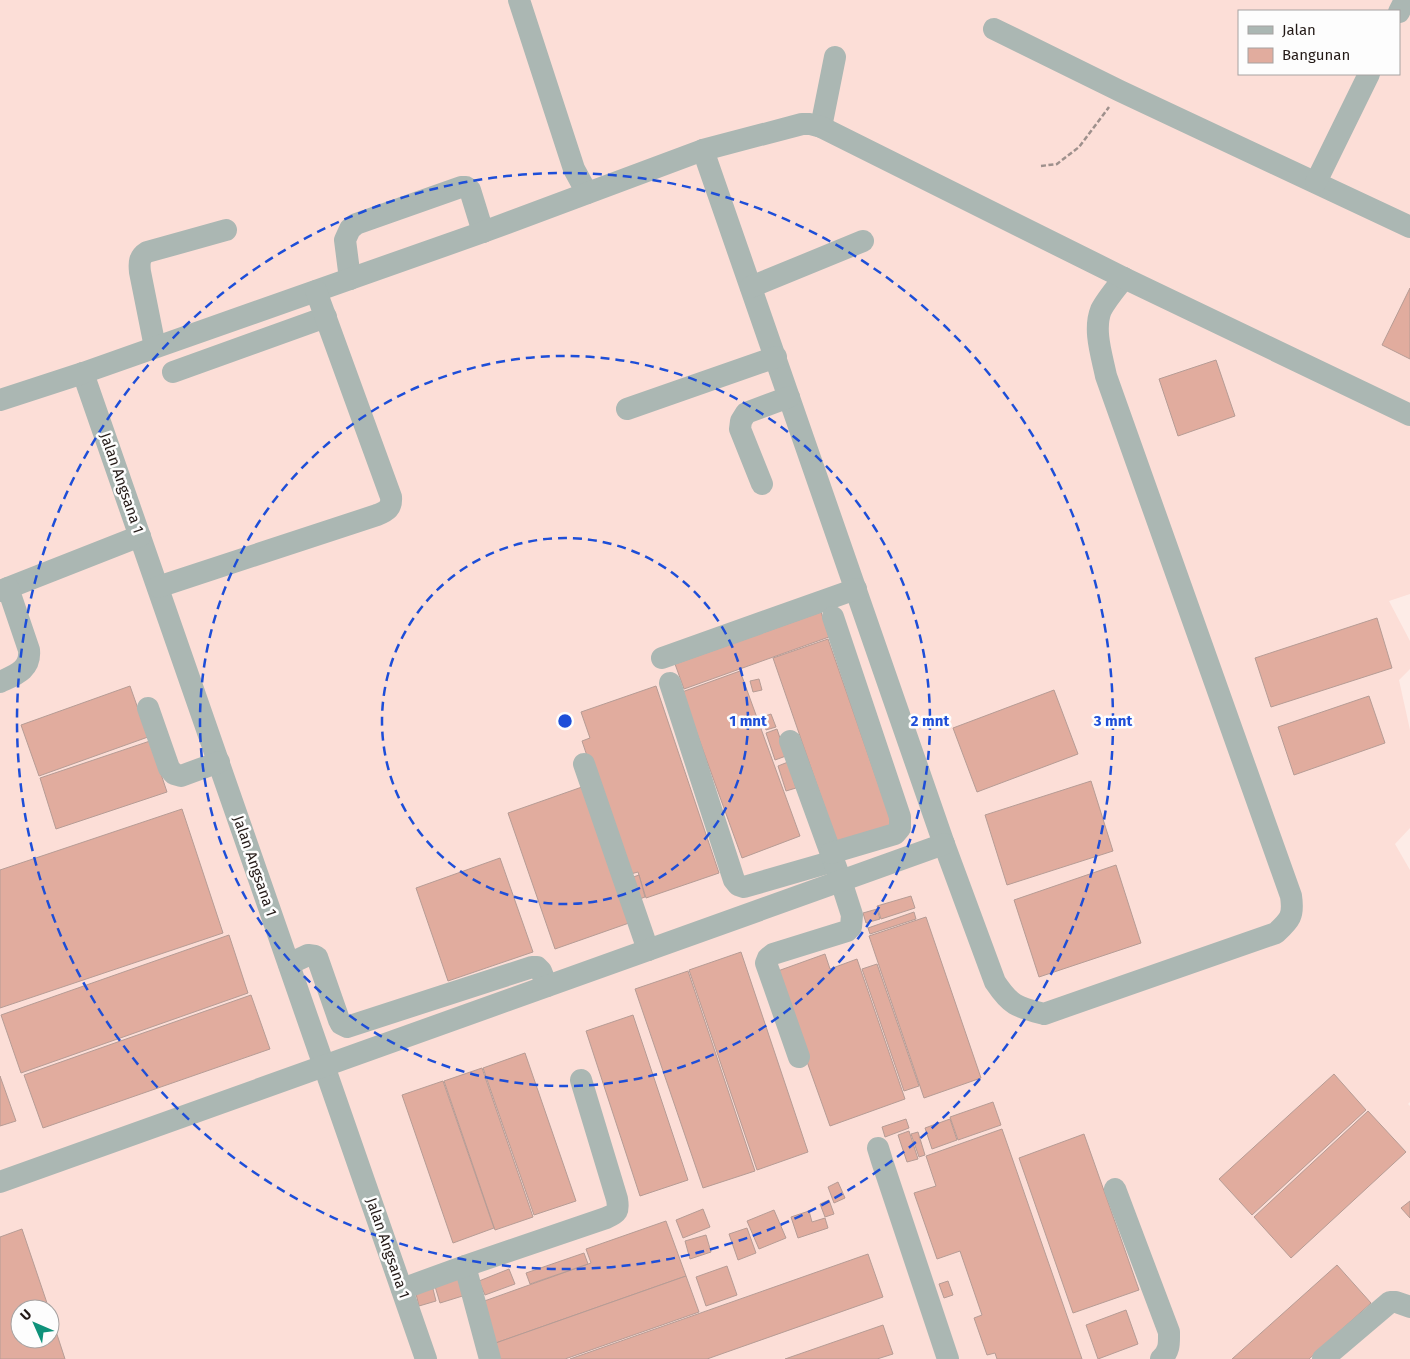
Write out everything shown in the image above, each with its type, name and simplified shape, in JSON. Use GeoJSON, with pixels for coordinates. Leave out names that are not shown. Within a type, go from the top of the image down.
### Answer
{"type":"FeatureCollection","features":[{"type":"Feature","properties":{"kind":"street"},"geometry":{"type":"LineString","coordinates":[[519,0],[574,169],[587,193]]}},
{"type":"Feature","properties":{"kind":"street"},"geometry":{"type":"LineString","coordinates":[[994,30],[1410,227]]}},
{"type":"Feature","properties":{"kind":"street"},"geometry":{"type":"LineString","coordinates":[[822,127],[835,57]]}},
{"type":"Feature","properties":{"kind":"street"},"geometry":{"type":"LineString","coordinates":[[1316,182],[1369,75]]}},
{"type":"Feature","properties":{"kind":"street"},"geometry":{"type":"LineString","coordinates":[[0,400],[83,373],[483,232],[703,150],[802,124],[810,124],[822,127],[1124,278],[1410,415]]}},
{"type":"Feature","properties":{"kind":"street"},"geometry":{"type":"LineString","coordinates":[[703,150],[944,844],[995,982],[1006,998],[1020,1008],[1044,1014],[1276,933],[1291,918],[1291,896],[1106,376],[1099,343],[1099,322],[1102,310],[1124,278]]}},
{"type":"Feature","properties":{"kind":"street"},"geometry":{"type":"LineString","coordinates":[[350,279],[345,240],[350,229],[356,224],[461,187],[466,187],[470,190],[483,232]]}},
{"type":"Feature","properties":{"kind":"street"},"geometry":{"type":"LineString","coordinates":[[155,347],[139,264],[144,254],[226,230]]}},
{"type":"Feature","properties":{"kind":"street"},"geometry":{"type":"LineString","coordinates":[[751,287],[863,241]]}},
{"type":"Feature","properties":{"kind":"street"},"geometry":{"type":"LineString","coordinates":[[158,587],[384,512],[391,507],[392,497],[316,291]]}},
{"type":"Feature","properties":{"kind":"street"},"geometry":{"type":"LineString","coordinates":[[173,372],[326,317]]}},
{"type":"Feature","properties":{"kind":"street"},"geometry":{"type":"LineString","coordinates":[[627,409],[776,357]]}},
{"type":"Feature","properties":{"kind":"street","name":"Jalan Angsana 1"},"geometry":{"type":"LineString","coordinates":[[83,373],[426,1359]]}},
{"type":"Feature","properties":{"kind":"street"},"geometry":{"type":"LineString","coordinates":[[762,484],[740,428],[741,421],[746,413],[789,396]]}},
{"type":"Feature","properties":{"kind":"street"},"geometry":{"type":"LineString","coordinates":[[0,682],[23,669],[28,663],[29,657],[4,589],[140,536]]}},
{"type":"Feature","properties":{"kind":"street"},"geometry":{"type":"LineString","coordinates":[[662,658],[856,589]]}},
{"type":"Feature","properties":{"kind":"street"},"geometry":{"type":"LineString","coordinates":[[0,1182],[648,950],[835,865],[895,834],[900,828],[900,817],[834,617]]}},
{"type":"Feature","properties":{"kind":"street"},"geometry":{"type":"LineString","coordinates":[[670,683],[734,880],[738,885],[744,887],[835,865],[944,844]]}},
{"type":"Feature","properties":{"kind":"street"},"geometry":{"type":"LineString","coordinates":[[148,708],[169,768],[174,774],[181,776],[219,762]]}},
{"type":"Feature","properties":{"kind":"street"},"geometry":{"type":"LineString","coordinates":[[790,741],[852,915],[851,927],[847,931],[773,954],[766,960],[799,1057]]}},
{"type":"Feature","properties":{"kind":"street"},"geometry":{"type":"LineString","coordinates":[[584,764],[648,950]]}},
{"type":"Feature","properties":{"kind":"street"},"geometry":{"type":"LineString","coordinates":[[289,964],[308,955],[315,956],[339,1020],[347,1027],[532,966],[537,966],[541,971],[547,986]]}},
{"type":"Feature","properties":{"kind":"street"},"geometry":{"type":"LineString","coordinates":[[402,1289],[606,1218],[616,1212],[618,1208],[617,1199],[581,1080]]}},
{"type":"Feature","properties":{"kind":"street"},"geometry":{"type":"LineString","coordinates":[[878,1148],[948,1359]]}},
{"type":"Feature","properties":{"kind":"street"},"geometry":{"type":"LineString","coordinates":[[1116,1189],[1169,1332],[1170,1346],[1161,1359]]}},
{"type":"Feature","properties":{"kind":"street"},"geometry":{"type":"LineString","coordinates":[[465,1266],[490,1359]]}},
{"type":"Feature","properties":{"kind":"street"},"geometry":{"type":"LineString","coordinates":[[1322,1359],[1390,1302],[1410,1307]]}},
{"type":"Feature","properties":{"kind":"path"},"geometry":{"type":"LineString","coordinates":[[1041,166],[1057,164],[1079,147],[1120,91]]}},
{"type":"Feature","properties":{"kind":"shaded area"},"geometry":{"type":"Polygon","coordinates":[[[0,0],[1410,0],[1410,594],[1389,601],[1410,641],[1410,669],[1399,680],[1410,730],[1410,828],[1395,844],[1410,870],[1410,1102],[1408,1104],[1410,1106],[1410,1359],[0,1359],[0,0]]]}},
{"type":"Feature","properties":{"kind":"building"},"geometry":{"type":"Polygon","coordinates":[[[1410,288],[1410,359],[1382,345],[1410,288]]]}},
{"type":"Feature","properties":{"kind":"building"},"geometry":{"type":"Polygon","coordinates":[[[1216,360],[1235,416],[1178,436],[1159,379],[1216,360]]]}},
{"type":"Feature","properties":{"kind":"building"},"geometry":{"type":"Polygon","coordinates":[[[821,612],[829,637],[684,689],[675,664],[821,612]]]}},
{"type":"Feature","properties":{"kind":"building"},"geometry":{"type":"Polygon","coordinates":[[[1377,618],[1392,668],[1271,707],[1255,658],[1377,618]]]}},
{"type":"Feature","properties":{"kind":"building"},"geometry":{"type":"Polygon","coordinates":[[[828,639],[893,826],[838,846],[773,658],[828,639]]]}},
{"type":"Feature","properties":{"kind":"building"},"geometry":{"type":"Polygon","coordinates":[[[740,671],[800,836],[742,858],[682,692],[740,671]]]}},
{"type":"Feature","properties":{"kind":"building"},"geometry":{"type":"Polygon","coordinates":[[[759,679],[762,690],[753,692],[750,681],[759,679]]]}},
{"type":"Feature","properties":{"kind":"building"},"geometry":{"type":"Polygon","coordinates":[[[130,686],[148,737],[39,776],[21,725],[130,686]]]}},
{"type":"Feature","properties":{"kind":"building"},"geometry":{"type":"Polygon","coordinates":[[[656,686],[719,873],[646,898],[638,872],[627,875],[582,741],[590,738],[581,712],[656,686]]]}},
{"type":"Feature","properties":{"kind":"building"},"geometry":{"type":"Polygon","coordinates":[[[1054,690],[1078,754],[977,792],[953,728],[1054,690]]]}},
{"type":"Feature","properties":{"kind":"building"},"geometry":{"type":"Polygon","coordinates":[[[1369,696],[1385,743],[1294,775],[1278,727],[1369,696]]]}},
{"type":"Feature","properties":{"kind":"building"},"geometry":{"type":"Polygon","coordinates":[[[771,714],[776,727],[766,730],[762,717],[771,714]]]}},
{"type":"Feature","properties":{"kind":"building"},"geometry":{"type":"Polygon","coordinates":[[[777,729],[786,756],[775,760],[766,733],[777,729]]]}},
{"type":"Feature","properties":{"kind":"building"},"geometry":{"type":"Polygon","coordinates":[[[150,741],[167,792],[56,829],[40,778],[150,741]]]}},
{"type":"Feature","properties":{"kind":"building"},"geometry":{"type":"Polygon","coordinates":[[[788,762],[796,788],[786,791],[778,766],[788,762]]]}},
{"type":"Feature","properties":{"kind":"building"},"geometry":{"type":"Polygon","coordinates":[[[1091,781],[1113,851],[1007,885],[985,815],[1091,781]]]}},
{"type":"Feature","properties":{"kind":"building"},"geometry":{"type":"Polygon","coordinates":[[[582,787],[629,923],[555,949],[508,813],[582,787]]]}},
{"type":"Feature","properties":{"kind":"building"},"geometry":{"type":"Polygon","coordinates":[[[182,809],[223,933],[0,1008],[0,870],[182,809]]]}},
{"type":"Feature","properties":{"kind":"building"},"geometry":{"type":"Polygon","coordinates":[[[500,858],[533,952],[448,981],[416,888],[500,858]]]}},
{"type":"Feature","properties":{"kind":"building"},"geometry":{"type":"Polygon","coordinates":[[[1116,865],[1141,943],[1039,977],[1014,900],[1116,865]]]}},
{"type":"Feature","properties":{"kind":"building"},"geometry":{"type":"Polygon","coordinates":[[[639,875],[645,897],[632,902],[625,880],[639,875]]]}},
{"type":"Feature","properties":{"kind":"building"},"geometry":{"type":"Polygon","coordinates":[[[911,896],[915,908],[881,919],[877,906],[911,896]]]}},
{"type":"Feature","properties":{"kind":"building"},"geometry":{"type":"Polygon","coordinates":[[[877,909],[880,919],[866,923],[863,913],[877,909]]]}},
{"type":"Feature","properties":{"kind":"building"},"geometry":{"type":"Polygon","coordinates":[[[914,912],[916,919],[870,934],[868,928],[914,912]]]}},
{"type":"Feature","properties":{"kind":"building"},"geometry":{"type":"Polygon","coordinates":[[[926,917],[981,1078],[924,1098],[869,936],[926,917]]]}},
{"type":"Feature","properties":{"kind":"building"},"geometry":{"type":"Polygon","coordinates":[[[229,935],[248,993],[21,1073],[1,1015],[229,935]]]}},
{"type":"Feature","properties":{"kind":"building"},"geometry":{"type":"Polygon","coordinates":[[[741,952],[808,1152],[757,1170],[689,970],[741,952]]]}},
{"type":"Feature","properties":{"kind":"building"},"geometry":{"type":"Polygon","coordinates":[[[825,954],[830,969],[857,959],[905,1099],[830,1126],[775,972],[825,954]]]}},
{"type":"Feature","properties":{"kind":"building"},"geometry":{"type":"Polygon","coordinates":[[[877,964],[919,1086],[904,1091],[862,969],[877,964]]]}},
{"type":"Feature","properties":{"kind":"building"},"geometry":{"type":"Polygon","coordinates":[[[688,971],[755,1171],[703,1188],[635,989],[688,971]]]}},
{"type":"Feature","properties":{"kind":"building"},"geometry":{"type":"Polygon","coordinates":[[[251,995],[270,1049],[43,1128],[24,1075],[251,995]]]}},
{"type":"Feature","properties":{"kind":"building"},"geometry":{"type":"Polygon","coordinates":[[[633,1015],[688,1180],[640,1196],[586,1031],[633,1015]]]}},
{"type":"Feature","properties":{"kind":"building"},"geometry":{"type":"Polygon","coordinates":[[[525,1053],[576,1201],[534,1215],[483,1068],[525,1053]]]}},
{"type":"Feature","properties":{"kind":"building"},"geometry":{"type":"Polygon","coordinates":[[[482,1068],[533,1217],[495,1230],[444,1081],[482,1068]]]}},
{"type":"Feature","properties":{"kind":"building"},"geometry":{"type":"Polygon","coordinates":[[[1334,1074],[1366,1110],[1252,1215],[1219,1179],[1334,1074]]]}},
{"type":"Feature","properties":{"kind":"building"},"geometry":{"type":"Polygon","coordinates":[[[0,1076],[16,1121],[0,1126],[0,1076]]]}},
{"type":"Feature","properties":{"kind":"building"},"geometry":{"type":"Polygon","coordinates":[[[443,1081],[494,1228],[453,1243],[402,1095],[443,1081]]]}},
{"type":"Feature","properties":{"kind":"building"},"geometry":{"type":"Polygon","coordinates":[[[993,1102],[1001,1125],[958,1140],[950,1117],[993,1102]]]}},
{"type":"Feature","properties":{"kind":"building"},"geometry":{"type":"Polygon","coordinates":[[[1368,1111],[1406,1152],[1291,1258],[1254,1217],[1368,1111]]]}},
{"type":"Feature","properties":{"kind":"building"},"geometry":{"type":"Polygon","coordinates":[[[906,1119],[909,1128],[885,1137],[882,1127],[906,1119]]]}},
{"type":"Feature","properties":{"kind":"building"},"geometry":{"type":"Polygon","coordinates":[[[950,1119],[957,1140],[932,1149],[925,1128],[950,1119]]]}},
{"type":"Feature","properties":{"kind":"building"},"geometry":{"type":"Polygon","coordinates":[[[1002,1129],[1082,1359],[997,1359],[995,1353],[987,1355],[974,1318],[982,1315],[960,1251],[937,1259],[914,1193],[936,1186],[926,1156],[1002,1129]]]}},
{"type":"Feature","properties":{"kind":"building"},"geometry":{"type":"Polygon","coordinates":[[[909,1131],[918,1159],[907,1162],[898,1135],[909,1131]]]}},
{"type":"Feature","properties":{"kind":"building"},"geometry":{"type":"Polygon","coordinates":[[[918,1132],[925,1155],[919,1157],[911,1134],[918,1132]]]}},
{"type":"Feature","properties":{"kind":"building"},"geometry":{"type":"Polygon","coordinates":[[[1084,1134],[1139,1290],[1073,1313],[1019,1158],[1084,1134]]]}},
{"type":"Feature","properties":{"kind":"building"},"geometry":{"type":"Polygon","coordinates":[[[838,1182],[845,1198],[834,1203],[828,1187],[838,1182]]]}},
{"type":"Feature","properties":{"kind":"building"},"geometry":{"type":"Polygon","coordinates":[[[829,1200],[834,1214],[825,1217],[820,1204],[829,1200]]]}},
{"type":"Feature","properties":{"kind":"building"},"geometry":{"type":"Polygon","coordinates":[[[1410,1201],[1410,1218],[1401,1208],[1410,1201]]]}},
{"type":"Feature","properties":{"kind":"building"},"geometry":{"type":"Polygon","coordinates":[[[703,1209],[710,1227],[683,1238],[676,1220],[703,1209]]]}},
{"type":"Feature","properties":{"kind":"building"},"geometry":{"type":"Polygon","coordinates":[[[774,1210],[786,1238],[759,1249],[747,1221],[774,1210]]]}},
{"type":"Feature","properties":{"kind":"building"},"geometry":{"type":"Polygon","coordinates":[[[809,1211],[812,1222],[825,1218],[828,1228],[798,1238],[791,1217],[809,1211]]]}},
{"type":"Feature","properties":{"kind":"building"},"geometry":{"type":"Polygon","coordinates":[[[666,1221],[686,1276],[490,1345],[476,1304],[591,1263],[586,1249],[666,1221]]]}},
{"type":"Feature","properties":{"kind":"building"},"geometry":{"type":"Polygon","coordinates":[[[747,1228],[756,1253],[738,1260],[729,1234],[747,1228]]]}},
{"type":"Feature","properties":{"kind":"building"},"geometry":{"type":"Polygon","coordinates":[[[22,1229],[46,1299],[10,1299],[10,1349],[60,1349],[60,1344],[65,1359],[0,1359],[0,1237],[22,1229]]]}},
{"type":"Feature","properties":{"kind":"building"},"geometry":{"type":"Polygon","coordinates":[[[706,1235],[711,1252],[690,1259],[685,1241],[706,1235]]]}},
{"type":"Feature","properties":{"kind":"building"},"geometry":{"type":"Polygon","coordinates":[[[584,1253],[588,1264],[530,1284],[526,1273],[584,1253]]]}},
{"type":"Feature","properties":{"kind":"building"},"geometry":{"type":"Polygon","coordinates":[[[868,1254],[883,1297],[707,1359],[570,1359],[868,1254]]]}},
{"type":"Feature","properties":{"kind":"building"},"geometry":{"type":"Polygon","coordinates":[[[1337,1265],[1371,1303],[1309,1359],[1232,1359],[1337,1265]]]}},
{"type":"Feature","properties":{"kind":"building"},"geometry":{"type":"Polygon","coordinates":[[[727,1266],[737,1295],[706,1306],[696,1277],[727,1266]]]}},
{"type":"Feature","properties":{"kind":"building"},"geometry":{"type":"Polygon","coordinates":[[[509,1269],[515,1284],[485,1295],[479,1281],[509,1269]]]}},
{"type":"Feature","properties":{"kind":"building"},"geometry":{"type":"Polygon","coordinates":[[[463,1274],[469,1294],[440,1303],[434,1283],[463,1274]]]}},
{"type":"Feature","properties":{"kind":"building"},"geometry":{"type":"Polygon","coordinates":[[[686,1276],[699,1312],[565,1359],[495,1359],[490,1345],[686,1276]]]}},
{"type":"Feature","properties":{"kind":"building"},"geometry":{"type":"Polygon","coordinates":[[[948,1281],[953,1295],[944,1298],[939,1284],[948,1281]]]}},
{"type":"Feature","properties":{"kind":"building"},"geometry":{"type":"Polygon","coordinates":[[[432,1285],[436,1301],[419,1306],[415,1290],[432,1285]]]}},
{"type":"Feature","properties":{"kind":"building"},"geometry":{"type":"Polygon","coordinates":[[[1126,1310],[1138,1344],[1098,1359],[1086,1325],[1126,1310]]]}},
{"type":"Feature","properties":{"kind":"building"},"geometry":{"type":"Polygon","coordinates":[[[883,1325],[893,1354],[877,1359],[785,1359],[883,1325]]]}}]}
